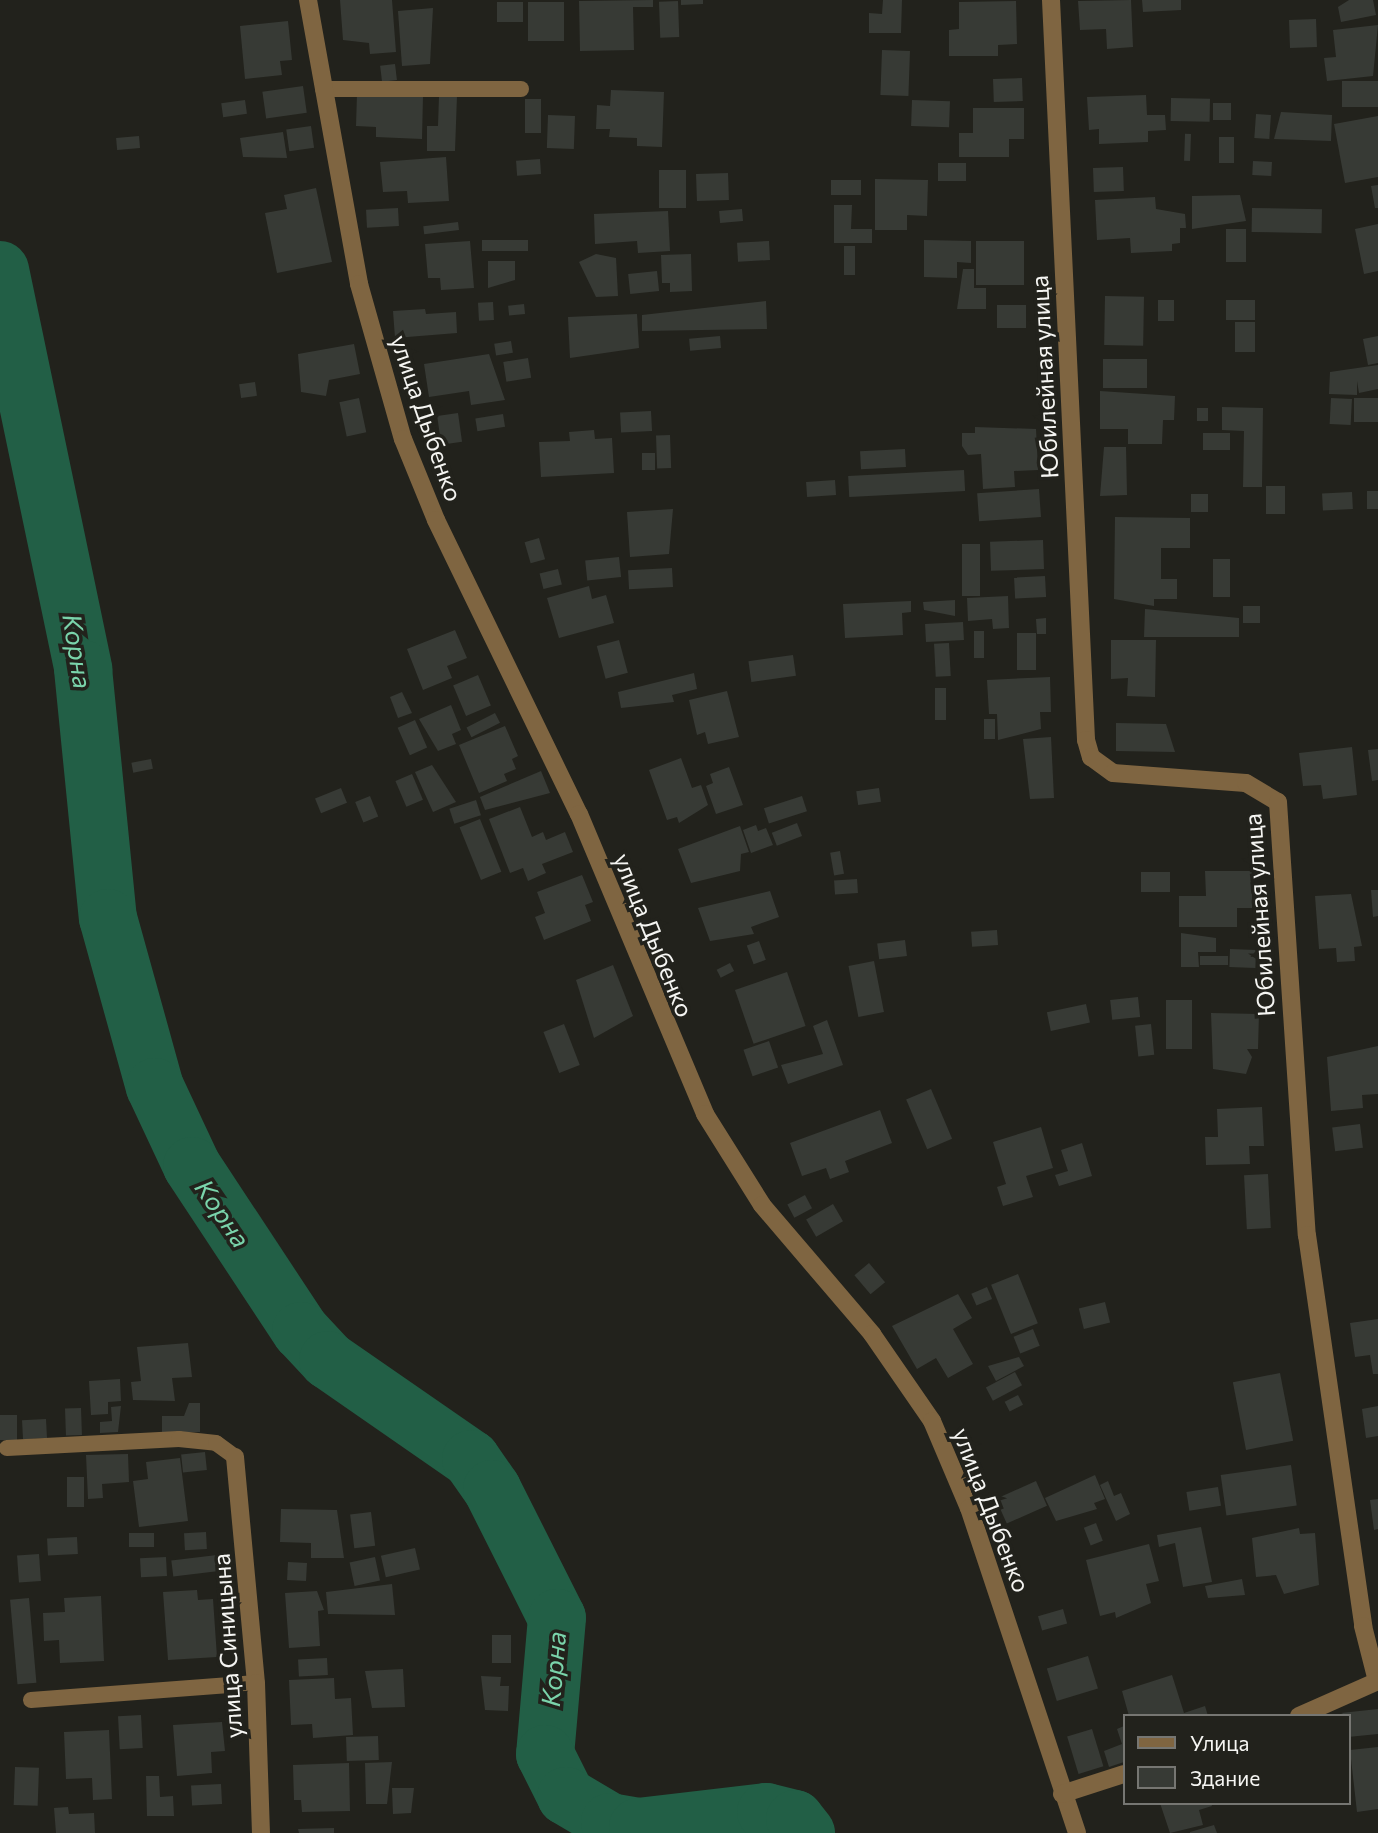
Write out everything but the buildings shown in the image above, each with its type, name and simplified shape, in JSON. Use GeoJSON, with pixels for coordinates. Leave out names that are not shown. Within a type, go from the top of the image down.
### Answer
{"type":"FeatureCollection","features":[{"type":"Feature","properties":{"kind":"street","name":"улица Дыбенко"},"geometry":{"type":"LineString","coordinates":[[308,0],[323,89],[376,352],[403,439],[466,588],[579,814],[674,1050],[712,1126],[762,1205],[872,1334],[937,1431],[973,1520],[1077,1833]]}},
{"type":"Feature","properties":{"kind":"street","name":"Юбилейная улица"},"geometry":{"type":"LineString","coordinates":[[1051,0],[1086,740],[1091,757],[1113,773],[1247,783],[1278,802],[1307,1235],[1363,1626],[1378,1681]]}},
{"type":"Feature","properties":{"kind":"street","name":"улица Синицына"},"geometry":{"type":"LineString","coordinates":[[235,1457],[256,1683],[261,1833]]}},
{"type":"Feature","properties":{"kind":"street"},"geometry":{"type":"LineString","coordinates":[[1304,1714],[1378,1681]]}},
{"type":"Feature","properties":{"kind":"street"},"geometry":{"type":"LineString","coordinates":[[1062,1794],[1122,1774]]}},
{"type":"Feature","properties":{"kind":"lane"},"geometry":{"type":"LineString","coordinates":[[323,89],[521,89]]}},
{"type":"Feature","properties":{"kind":"lane"},"geometry":{"type":"LineString","coordinates":[[6,1448],[179,1439],[216,1443],[235,1457]]}},
{"type":"Feature","properties":{"kind":"lane"},"geometry":{"type":"LineString","coordinates":[[32,1700],[256,1683]]}},
{"type":"Feature","properties":{"kind":"waterway","name":"Корна"},"geometry":{"type":"LineString","coordinates":[[0,270],[83,669],[108,918],[155,1087],[192,1166],[301,1331],[328,1360],[471,1459],[492,1489],[557,1618],[545,1754],[566,1796],[610,1822],[638,1827],[766,1812],[795,1819],[806,1833]]}}]}
